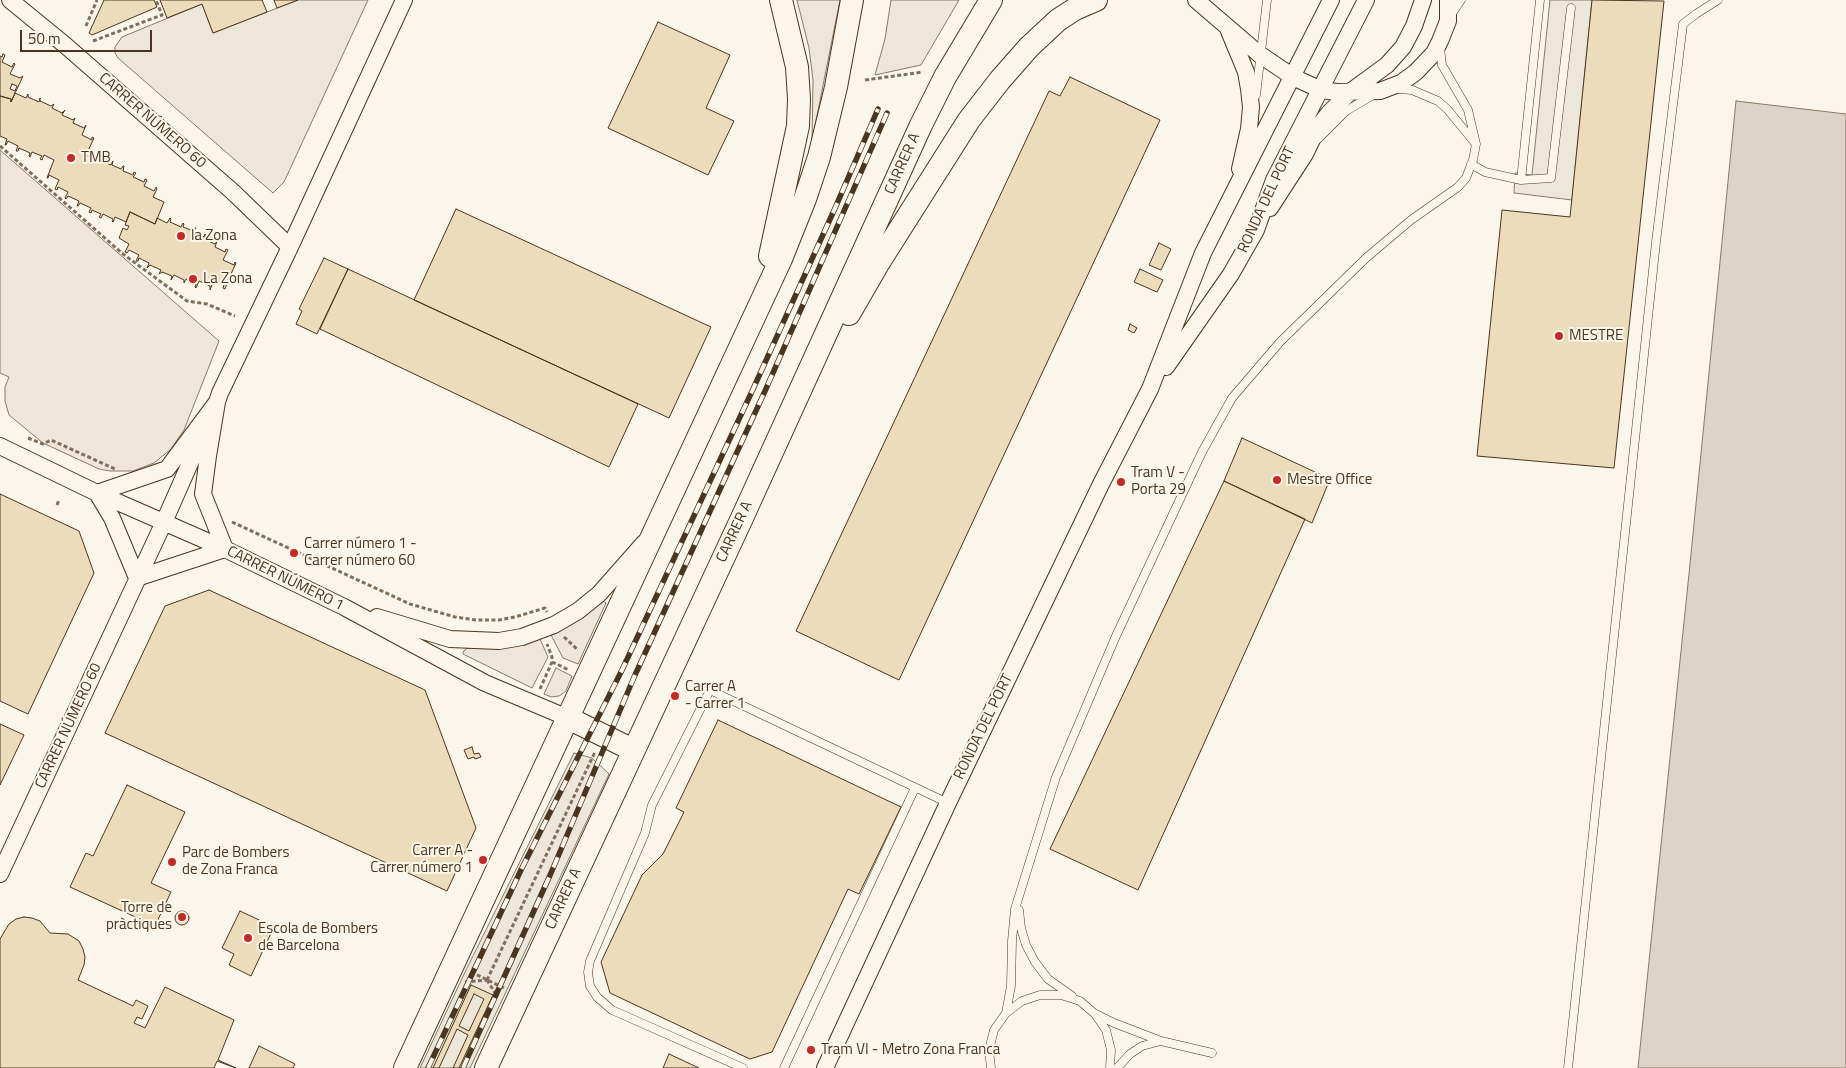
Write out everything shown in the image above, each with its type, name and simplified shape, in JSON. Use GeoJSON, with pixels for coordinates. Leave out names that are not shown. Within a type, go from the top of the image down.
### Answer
{"type":"FeatureCollection","features":[{"type":"Feature","properties":{"kind":"main road"},"geometry":{"type":"LineString","coordinates":[[754,320],[788,178],[798,126],[797,67],[781,0]]}},
{"type":"Feature","properties":{"kind":"main road"},"geometry":{"type":"LineString","coordinates":[[405,1068],[653,532],[754,320],[805,200],[820,157],[838,79],[852,0]]}},
{"type":"Feature","properties":{"kind":"main road","name":"CARRER A"},"geometry":{"type":"LineString","coordinates":[[486,1068],[921,125],[945,78],[991,0]]}},
{"type":"Feature","properties":{"kind":"main road"},"geometry":{"type":"LineString","coordinates":[[774,445],[878,262],[969,120],[1029,47],[1058,20],[1075,9],[1096,0]]}},
{"type":"Feature","properties":{"kind":"main road"},"geometry":{"type":"LineString","coordinates":[[568,718],[633,750]]}},
{"type":"Feature","properties":{"kind":"street","name":"CARRER NÚMERO 60"},"geometry":{"type":"LineString","coordinates":[[10,0],[65,45],[232,192],[290,247]]}},
{"type":"Feature","properties":{"kind":"street","name":"CARRER NÚMERO 60"},"geometry":{"type":"LineString","coordinates":[[0,874],[164,522],[220,393],[404,0]]}},
{"type":"Feature","properties":{"kind":"street"},"geometry":{"type":"LineString","coordinates":[[1196,0],[1259,54],[1293,77],[1321,90],[1350,92],[1380,91],[1401,83],[1416,72],[1434,53],[1440,41],[1448,22],[1448,0]]}},
{"type":"Feature","properties":{"kind":"street","name":"RONDA DEL PORT"},"geometry":{"type":"LineString","coordinates":[[825,1068],[948,803],[1101,484],[1150,389],[1203,253],[1331,0]]}},
{"type":"Feature","properties":{"kind":"street","name":"RONDA DEL PORT"},"geometry":{"type":"LineString","coordinates":[[1150,389],[1230,274],[1256,230],[1274,180],[1366,0]]}},
{"type":"Feature","properties":{"kind":"street"},"geometry":{"type":"LineString","coordinates":[[1256,230],[1305,154],[1318,127],[1329,113],[1350,92],[1387,65],[1403,47],[1414,26],[1423,0]]}},
{"type":"Feature","properties":{"kind":"street"},"geometry":{"type":"LineString","coordinates":[[1227,26],[1246,72],[1250,107],[1249,129],[1234,193]]}},
{"type":"Feature","properties":{"kind":"street","name":"CARRER NÚMERO 60"},"geometry":{"type":"LineString","coordinates":[[97,493],[167,468],[217,402]]}},
{"type":"Feature","properties":{"kind":"street","name":"CARRER NÚMERO 60"},"geometry":{"type":"LineString","coordinates":[[217,402],[203,494],[225,549]]}},
{"type":"Feature","properties":{"kind":"street","name":"CARRER NÚMERO 1"},"geometry":{"type":"LineString","coordinates":[[0,446],[97,493],[225,549],[344,607],[485,683],[568,718]]}},
{"type":"Feature","properties":{"kind":"street"},"geometry":{"type":"LineString","coordinates":[[97,493],[112,518],[137,578],[225,549]]}},
{"type":"Feature","properties":{"kind":"street","name":"CARRER NÚMERO 1"},"geometry":{"type":"LineString","coordinates":[[344,607],[450,638],[499,641],[522,637],[558,623],[585,606],[599,594],[653,532]]}},
{"type":"Feature","properties":{"kind":"lane"},"geometry":{"type":"LineString","coordinates":[[1249,129],[1254,106],[1267,0]]}},
{"type":"Feature","properties":{"kind":"lane"},"geometry":{"type":"LineString","coordinates":[[1448,22],[1461,0]]}},
{"type":"Feature","properties":{"kind":"lane"},"geometry":{"type":"LineString","coordinates":[[1521,180],[1540,0]]}},
{"type":"Feature","properties":{"kind":"lane"},"geometry":{"type":"LineString","coordinates":[[1568,1068],[1655,252],[1683,24],[1718,0]]}},
{"type":"Feature","properties":{"kind":"lane"},"geometry":{"type":"LineString","coordinates":[[1471,164],[1485,172],[1521,180],[1551,178],[1572,8]]}},
{"type":"Feature","properties":{"kind":"lane"},"geometry":{"type":"LineString","coordinates":[[1006,1013],[1011,986],[1015,909],[1056,777],[1116,636],[1202,452],[1232,398],[1280,342],[1366,258],[1411,220],[1458,187],[1466,178],[1476,144],[1468,110],[1442,65],[1440,41]]}},
{"type":"Feature","properties":{"kind":"lane"},"geometry":{"type":"LineString","coordinates":[[1305,154],[1336,119],[1357,103],[1380,91],[1412,90],[1438,101],[1448,110],[1476,144]]}},
{"type":"Feature","properties":{"kind":"lane"},"geometry":{"type":"LineString","coordinates":[[743,1068],[612,1010],[597,998],[590,986],[588,972],[590,961],[645,833],[652,805],[710,690],[948,803]]}},
{"type":"Feature","properties":{"kind":"lane"},"geometry":{"type":"LineString","coordinates":[[784,1068],[915,788]]}},
{"type":"Feature","properties":{"kind":"lane"},"geometry":{"type":"LineString","coordinates":[[1019,893],[1018,912],[1026,945],[1035,962],[1048,979],[1095,1014],[1106,1030],[1111,1050],[1110,1068]]}},
{"type":"Feature","properties":{"kind":"lane"},"geometry":{"type":"LineString","coordinates":[[991,1068],[989,1050],[994,1030],[1006,1013],[1022,1001],[1040,994],[1061,994],[1080,1001]]}},
{"type":"Feature","properties":{"kind":"lane"},"geometry":{"type":"LineString","coordinates":[[1095,1014],[1128,1029],[1161,1040],[1212,1053]]}},
{"type":"Feature","properties":{"kind":"lane"},"geometry":{"type":"LineString","coordinates":[[1117,1068],[1130,1054],[1142,1046],[1161,1040]]}},
{"type":"Feature","properties":{"kind":"path"},"geometry":{"type":"LineString","coordinates":[[86,26],[97,0]]}},
{"type":"Feature","properties":{"kind":"path"},"geometry":{"type":"LineString","coordinates":[[93,41],[162,15],[156,0]]}},
{"type":"Feature","properties":{"kind":"path"},"geometry":{"type":"LineString","coordinates":[[866,80],[923,72]]}},
{"type":"Feature","properties":{"kind":"path"},"geometry":{"type":"LineString","coordinates":[[0,146],[124,254],[187,301],[207,304],[235,316]]}},
{"type":"Feature","properties":{"kind":"path"},"geometry":{"type":"LineString","coordinates":[[28,438],[43,444],[51,440],[121,471]]}},
{"type":"Feature","properties":{"kind":"path"},"geometry":{"type":"LineString","coordinates":[[57,505],[59,500]]}},
{"type":"Feature","properties":{"kind":"path","name":"CARRER NÚMERO 1"},"geometry":{"type":"LineString","coordinates":[[229,520],[410,604],[455,617],[476,620],[499,620],[545,608],[550,616]]}},
{"type":"Feature","properties":{"kind":"path"},"geometry":{"type":"LineString","coordinates":[[557,631],[583,654]]}},
{"type":"Feature","properties":{"kind":"path"},"geometry":{"type":"LineString","coordinates":[[539,692],[552,662],[544,636]]}},
{"type":"Feature","properties":{"kind":"path"},"geometry":{"type":"LineString","coordinates":[[552,662],[574,672]]}},
{"type":"Feature","properties":{"kind":"path"},"geometry":{"type":"LineString","coordinates":[[487,980],[595,752]]}},
{"type":"Feature","properties":{"kind":"path"},"geometry":{"type":"LineString","coordinates":[[466,970],[507,989]]}},
{"type":"Feature","properties":{"kind":"shaded area"},"geometry":{"type":"Polygon","coordinates":[[[298,0],[368,0],[284,182],[273,193],[118,58],[115,53],[115,47],[122,37],[202,4],[213,33],[298,0]]]}},
{"type":"Feature","properties":{"kind":"shaded area"},"geometry":{"type":"Polygon","coordinates":[[[797,0],[840,0],[812,141],[813,80],[809,48],[797,0]]]}},
{"type":"Feature","properties":{"kind":"shaded area"},"geometry":{"type":"Polygon","coordinates":[[[891,0],[959,0],[921,65],[875,75],[885,39],[891,0]]]}},
{"type":"Feature","properties":{"kind":"shaded area"},"geometry":{"type":"Polygon","coordinates":[[[1550,0],[1592,0],[1572,200],[1514,193],[1515,173],[1532,175],[1550,0]]]}},
{"type":"Feature","properties":{"kind":"shaded area"},"geometry":{"type":"Polygon","coordinates":[[[1736,101],[1846,114],[1846,1068],[1638,1068],[1736,101]]]}},
{"type":"Feature","properties":{"kind":"shaded area"},"geometry":{"type":"Polygon","coordinates":[[[0,150],[219,341],[184,430],[171,449],[154,463],[133,471],[99,469],[43,443],[9,415],[5,401],[5,387],[9,377],[0,373],[0,150]]]}},
{"type":"Feature","properties":{"kind":"shaded area"},"geometry":{"type":"Polygon","coordinates":[[[603,601],[606,603],[578,664],[563,658],[551,635],[578,620],[603,601]]]}},
{"type":"Feature","properties":{"kind":"shaded area"},"geometry":{"type":"Polygon","coordinates":[[[540,639],[548,657],[532,688],[463,654],[467,648],[486,648],[540,639]]]}},
{"type":"Feature","properties":{"kind":"shaded area"},"geometry":{"type":"Polygon","coordinates":[[[556,668],[572,676],[566,691],[559,696],[551,697],[544,694],[556,668]]]}},
{"type":"Feature","properties":{"kind":"shaded area"},"geometry":{"type":"Polygon","coordinates":[[[574,753],[592,758],[609,774],[470,1068],[420,1068],[466,970],[574,753]]]}},
{"type":"Feature","properties":{"kind":"building"},"geometry":{"type":"Polygon","coordinates":[[[104,0],[154,0],[157,7],[92,35],[89,33],[104,0]]]}},
{"type":"Feature","properties":{"kind":"building"},"geometry":{"type":"Polygon","coordinates":[[[160,0],[262,0],[267,12],[213,33],[202,4],[167,18],[160,0]]]}},
{"type":"Feature","properties":{"kind":"building"},"geometry":{"type":"Polygon","coordinates":[[[274,0],[298,0],[277,8],[274,0]]]}},
{"type":"Feature","properties":{"kind":"building","name":"MESTRE"},"geometry":{"type":"Polygon","coordinates":[[[1592,0],[1664,1],[1614,468],[1477,456],[1502,210],[1570,217],[1592,0]]]}},
{"type":"Feature","properties":{"kind":"building"},"geometry":{"type":"Polygon","coordinates":[[[658,22],[730,55],[706,108],[734,121],[708,175],[608,128],[658,22]]]}},
{"type":"Feature","properties":{"kind":"building"},"geometry":{"type":"Polygon","coordinates":[[[3,54],[5,55],[2,62],[12,67],[15,64],[10,74],[20,78],[23,76],[11,102],[11,99],[0,96],[0,56],[2,57],[3,54]],[[12,84],[10,89],[15,91],[17,86],[12,84]]]}},
{"type":"Feature","properties":{"kind":"building"},"geometry":{"type":"Polygon","coordinates":[[[1070,77],[1160,120],[899,680],[796,631],[1049,91],[1060,96],[1070,77]]]}},
{"type":"Feature","properties":{"kind":"building","name":"TMB"},"geometry":{"type":"Polygon","coordinates":[[[15,93],[26,98],[28,94],[28,97],[39,102],[40,98],[40,101],[51,106],[54,104],[52,108],[62,113],[65,110],[62,115],[73,120],[75,118],[73,123],[84,128],[86,125],[82,135],[92,140],[92,137],[94,138],[86,155],[98,161],[100,156],[100,160],[111,165],[113,161],[112,165],[121,169],[124,166],[123,171],[133,175],[134,172],[136,173],[133,177],[144,182],[145,179],[147,180],[144,186],[154,191],[156,187],[157,189],[153,197],[164,202],[155,224],[130,212],[126,222],[115,217],[113,222],[113,219],[103,214],[101,218],[99,217],[101,214],[92,210],[91,213],[89,212],[91,208],[80,203],[77,206],[79,201],[68,196],[65,198],[68,192],[58,187],[57,190],[55,189],[59,180],[49,175],[47,178],[54,160],[44,155],[42,160],[40,159],[42,156],[32,152],[30,157],[30,153],[19,148],[16,151],[18,146],[8,141],[5,145],[7,139],[0,136],[0,96],[11,99],[11,102],[15,93]]]}},
{"type":"Feature","properties":{"kind":"building"},"geometry":{"type":"Polygon","coordinates":[[[456,209],[711,327],[669,418],[414,300],[456,209]]]}},
{"type":"Feature","properties":{"kind":"building"},"geometry":{"type":"Polygon","coordinates":[[[130,212],[155,224],[157,218],[167,223],[170,218],[170,222],[181,227],[183,223],[183,227],[193,231],[196,228],[193,232],[204,237],[205,234],[204,239],[215,244],[217,241],[215,247],[225,252],[226,249],[228,250],[223,260],[234,265],[236,263],[231,274],[227,272],[225,276],[229,278],[225,289],[223,288],[224,285],[214,280],[210,290],[210,286],[199,281],[196,288],[196,284],[186,279],[184,283],[184,280],[174,275],[171,280],[172,276],[162,272],[159,274],[161,270],[150,265],[147,268],[149,263],[139,258],[136,261],[139,255],[129,250],[127,253],[125,252],[129,244],[119,238],[123,228],[127,230],[129,226],[125,225],[130,212]]]}},
{"type":"Feature","properties":{"kind":"building"},"geometry":{"type":"Polygon","coordinates":[[[1159,243],[1171,249],[1161,270],[1149,265],[1159,243]]]}},
{"type":"Feature","properties":{"kind":"building"},"geometry":{"type":"Polygon","coordinates":[[[324,258],[348,269],[317,334],[296,324],[302,311],[299,309],[324,258]]]}},
{"type":"Feature","properties":{"kind":"building"},"geometry":{"type":"Polygon","coordinates":[[[348,269],[638,404],[609,467],[320,329],[348,269]]]}},
{"type":"Feature","properties":{"kind":"building"},"geometry":{"type":"Polygon","coordinates":[[[1140,269],[1163,280],[1157,292],[1134,282],[1140,269]]]}},
{"type":"Feature","properties":{"kind":"building"},"geometry":{"type":"Polygon","coordinates":[[[1130,324],[1137,328],[1134,333],[1128,330],[1130,324]]]}},
{"type":"Feature","properties":{"kind":"building","name":"Mestre Office"},"geometry":{"type":"Polygon","coordinates":[[[1242,438],[1330,479],[1312,523],[1224,481],[1242,438]]]}},
{"type":"Feature","properties":{"kind":"building"},"geometry":{"type":"Polygon","coordinates":[[[1224,481],[1305,519],[1138,890],[1050,849],[1224,481]]]}},
{"type":"Feature","properties":{"kind":"building"},"geometry":{"type":"Polygon","coordinates":[[[0,494],[79,531],[94,573],[28,714],[0,701],[0,494]]]}},
{"type":"Feature","properties":{"kind":"building"},"geometry":{"type":"Polygon","coordinates":[[[209,590],[425,690],[476,828],[447,891],[105,733],[165,606],[209,590]]]}},
{"type":"Feature","properties":{"kind":"building"},"geometry":{"type":"Polygon","coordinates":[[[718,720],[901,807],[859,894],[848,889],[772,1052],[750,1059],[610,993],[601,962],[642,875],[663,854],[684,812],[676,808],[718,720]]]}},
{"type":"Feature","properties":{"kind":"building"},"geometry":{"type":"Polygon","coordinates":[[[0,724],[24,735],[0,785],[0,724]]]}},
{"type":"Feature","properties":{"kind":"building"},"geometry":{"type":"Polygon","coordinates":[[[472,747],[474,754],[479,753],[481,757],[468,759],[464,750],[472,747]]]}},
{"type":"Feature","properties":{"kind":"building"},"geometry":{"type":"Polygon","coordinates":[[[127,785],[185,812],[151,883],[171,892],[155,926],[70,887],[86,853],[93,856],[127,785]]]}},
{"type":"Feature","properties":{"kind":"building","name":"Torre de pràctiques"},"geometry":{"type":"Polygon","coordinates":[[[179,911],[185,911],[189,918],[185,925],[179,925],[175,921],[175,915],[179,911]]]}},
{"type":"Feature","properties":{"kind":"building","name":"Escola de Bombers de Barcelona"},"geometry":{"type":"Polygon","coordinates":[[[240,911],[274,927],[251,976],[229,965],[234,954],[222,948],[240,911]]]}},
{"type":"Feature","properties":{"kind":"building"},"geometry":{"type":"Polygon","coordinates":[[[24,917],[40,921],[50,933],[68,934],[79,941],[85,957],[78,980],[133,1006],[136,1000],[148,1006],[142,1019],[137,1017],[134,1023],[145,1028],[165,987],[234,1020],[218,1060],[236,1068],[217,1061],[214,1068],[0,1068],[0,939],[9,924],[16,919],[24,917]]]}},
{"type":"Feature","properties":{"kind":"building"},"geometry":{"type":"Polygon","coordinates":[[[471,985],[493,995],[459,1068],[453,1068],[468,1035],[457,1029],[439,1068],[433,1068],[471,985]],[[474,994],[459,1026],[469,1031],[484,999],[474,994]]]}},
{"type":"Feature","properties":{"kind":"building"},"geometry":{"type":"Polygon","coordinates":[[[259,1046],[295,1064],[293,1068],[249,1068],[259,1046]]]}},
{"type":"Feature","properties":{"kind":"building"},"geometry":{"type":"Polygon","coordinates":[[[669,1054],[699,1068],[663,1068],[669,1054]]]}},
{"type":"Feature","properties":{"kind":"railway"},"geometry":{"type":"LineString","coordinates":[[428,1068],[521,870],[622,670],[754,387],[878,109]]}},
{"type":"Feature","properties":{"kind":"railway"},"geometry":{"type":"LineString","coordinates":[[463,1068],[551,873],[635,675],[765,391],[887,113]]}},
{"type":"Feature","properties":{"kind":"place","name":"TMB"},"geometry":{"type":"Point","coordinates":[71,158]}},
{"type":"Feature","properties":{"kind":"place","name":"la Zona"},"geometry":{"type":"Point","coordinates":[181,236]}},
{"type":"Feature","properties":{"kind":"place","name":"La Zona"},"geometry":{"type":"Point","coordinates":[193,279]}},
{"type":"Feature","properties":{"kind":"place","name":"MESTRE"},"geometry":{"type":"Point","coordinates":[1559,336]}},
{"type":"Feature","properties":{"kind":"place","name":"Mestre Office"},"geometry":{"type":"Point","coordinates":[1277,480]}},
{"type":"Feature","properties":{"kind":"place","name":"Tram V - Porta 29"},"geometry":{"type":"Point","coordinates":[1121,482]}},
{"type":"Feature","properties":{"kind":"place","name":"Carrer número 1 - Carrer número 60"},"geometry":{"type":"Point","coordinates":[294,553]}},
{"type":"Feature","properties":{"kind":"place","name":"Carrer A - Carrer 1"},"geometry":{"type":"Point","coordinates":[675,696]}},
{"type":"Feature","properties":{"kind":"place","name":"Carrer A - Carrer número 1"},"geometry":{"type":"Point","coordinates":[483,860]}},
{"type":"Feature","properties":{"kind":"place","name":"Parc de Bombers de Zona Franca"},"geometry":{"type":"Point","coordinates":[172,862]}},
{"type":"Feature","properties":{"kind":"place","name":"Torre de pràctiques"},"geometry":{"type":"Point","coordinates":[182,917]}},
{"type":"Feature","properties":{"kind":"place","name":"Escola de Bombers de Barcelona"},"geometry":{"type":"Point","coordinates":[248,938]}},
{"type":"Feature","properties":{"kind":"place","name":"Tram VI - Metro Zona Franca"},"geometry":{"type":"Point","coordinates":[811,1050]}}]}
